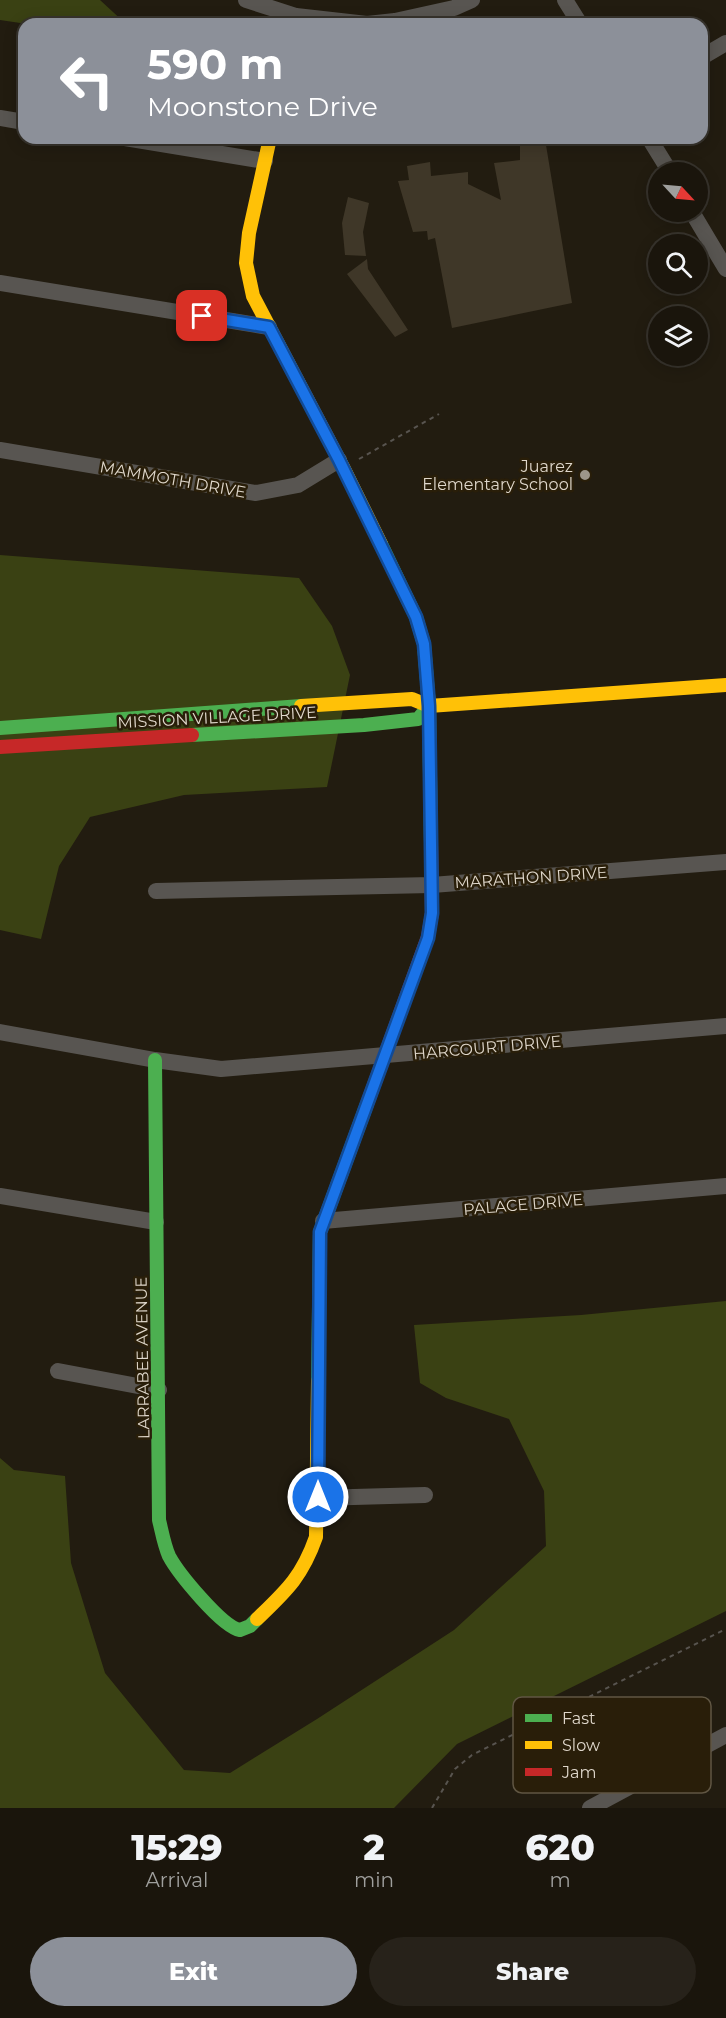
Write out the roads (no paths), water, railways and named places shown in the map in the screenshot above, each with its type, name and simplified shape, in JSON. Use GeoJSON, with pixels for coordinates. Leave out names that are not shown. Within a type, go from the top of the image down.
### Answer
{"type":"FeatureCollection","features":[{"type":"Feature","properties":{"kind":"street"},"geometry":{"type":"LineString","coordinates":[[246,0],[297,13],[329,18]]}},
{"type":"Feature","properties":{"kind":"street"},"geometry":{"type":"LineString","coordinates":[[405,18],[454,8],[472,0]]}},
{"type":"Feature","properties":{"kind":"street"},"geometry":{"type":"LineString","coordinates":[[565,0],[576,18]]}},
{"type":"Feature","properties":{"kind":"street"},"geometry":{"type":"LineString","coordinates":[[708,54],[726,43]]}},
{"type":"Feature","properties":{"kind":"street"},"geometry":{"type":"LineString","coordinates":[[0,118],[18,121]]}},
{"type":"Feature","properties":{"kind":"street"},"geometry":{"type":"LineString","coordinates":[[162,144],[265,161]]}},
{"type":"Feature","properties":{"kind":"street"},"geometry":{"type":"LineString","coordinates":[[269,144],[249,233],[246,263],[253,296],[341,464],[416,617],[424,644],[429,706],[432,913],[428,938],[320,1232],[318,1497],[425,1495]]}},
{"type":"Feature","properties":{"kind":"street"},"geometry":{"type":"LineString","coordinates":[[653,144],[664,162]]}},
{"type":"Feature","properties":{"kind":"street"},"geometry":{"type":"LineString","coordinates":[[698,222],[726,269]]}},
{"type":"Feature","properties":{"kind":"street"},"geometry":{"type":"LineString","coordinates":[[0,283],[269,327]]}},
{"type":"Feature","properties":{"kind":"street","name":"MAMMOTH DRIVE"},"geometry":{"type":"LineString","coordinates":[[0,450],[256,493],[298,485],[341,464]]}},
{"type":"Feature","properties":{"kind":"street","name":"MISSION VILLAGE DRIVE"},"geometry":{"type":"LineString","coordinates":[[0,728],[378,700],[412,699],[429,706],[726,685]]}},
{"type":"Feature","properties":{"kind":"street","name":"MISSION VILLAGE DRIVE"},"geometry":{"type":"LineString","coordinates":[[0,747],[364,725],[418,719],[429,706]]}},
{"type":"Feature","properties":{"kind":"street","name":"MARATHON DRIVE"},"geometry":{"type":"LineString","coordinates":[[156,891],[432,885],[726,862]]}},
{"type":"Feature","properties":{"kind":"street","name":"HARCOURT DRIVE"},"geometry":{"type":"LineString","coordinates":[[0,1032],[155,1060],[221,1069],[726,1026]]}},
{"type":"Feature","properties":{"kind":"street","name":"LARRABEE AVENUE"},"geometry":{"type":"LineString","coordinates":[[155,1060],[159,1520],[168,1554],[179,1573],[225,1623],[234,1629],[242,1630],[250,1626],[293,1584],[309,1557],[316,1537],[318,1497]]}},
{"type":"Feature","properties":{"kind":"street","name":"PALACE DRIVE"},"geometry":{"type":"LineString","coordinates":[[323,1221],[724,1187]]}},
{"type":"Feature","properties":{"kind":"street"},"geometry":{"type":"LineString","coordinates":[[0,1196],[156,1222]]}},
{"type":"Feature","properties":{"kind":"street"},"geometry":{"type":"LineString","coordinates":[[57,1371],[159,1390]]}},
{"type":"Feature","properties":{"kind":"street"},"geometry":{"type":"LineString","coordinates":[[711,1743],[726,1735]]}},
{"type":"Feature","properties":{"kind":"street"},"geometry":{"type":"LineString","coordinates":[[590,1808],[618,1793]]}},
{"type":"Feature","properties":{"kind":"place","name":"Juarez Elementary School"},"geometry":{"type":"Point","coordinates":[585,475]}}]}
